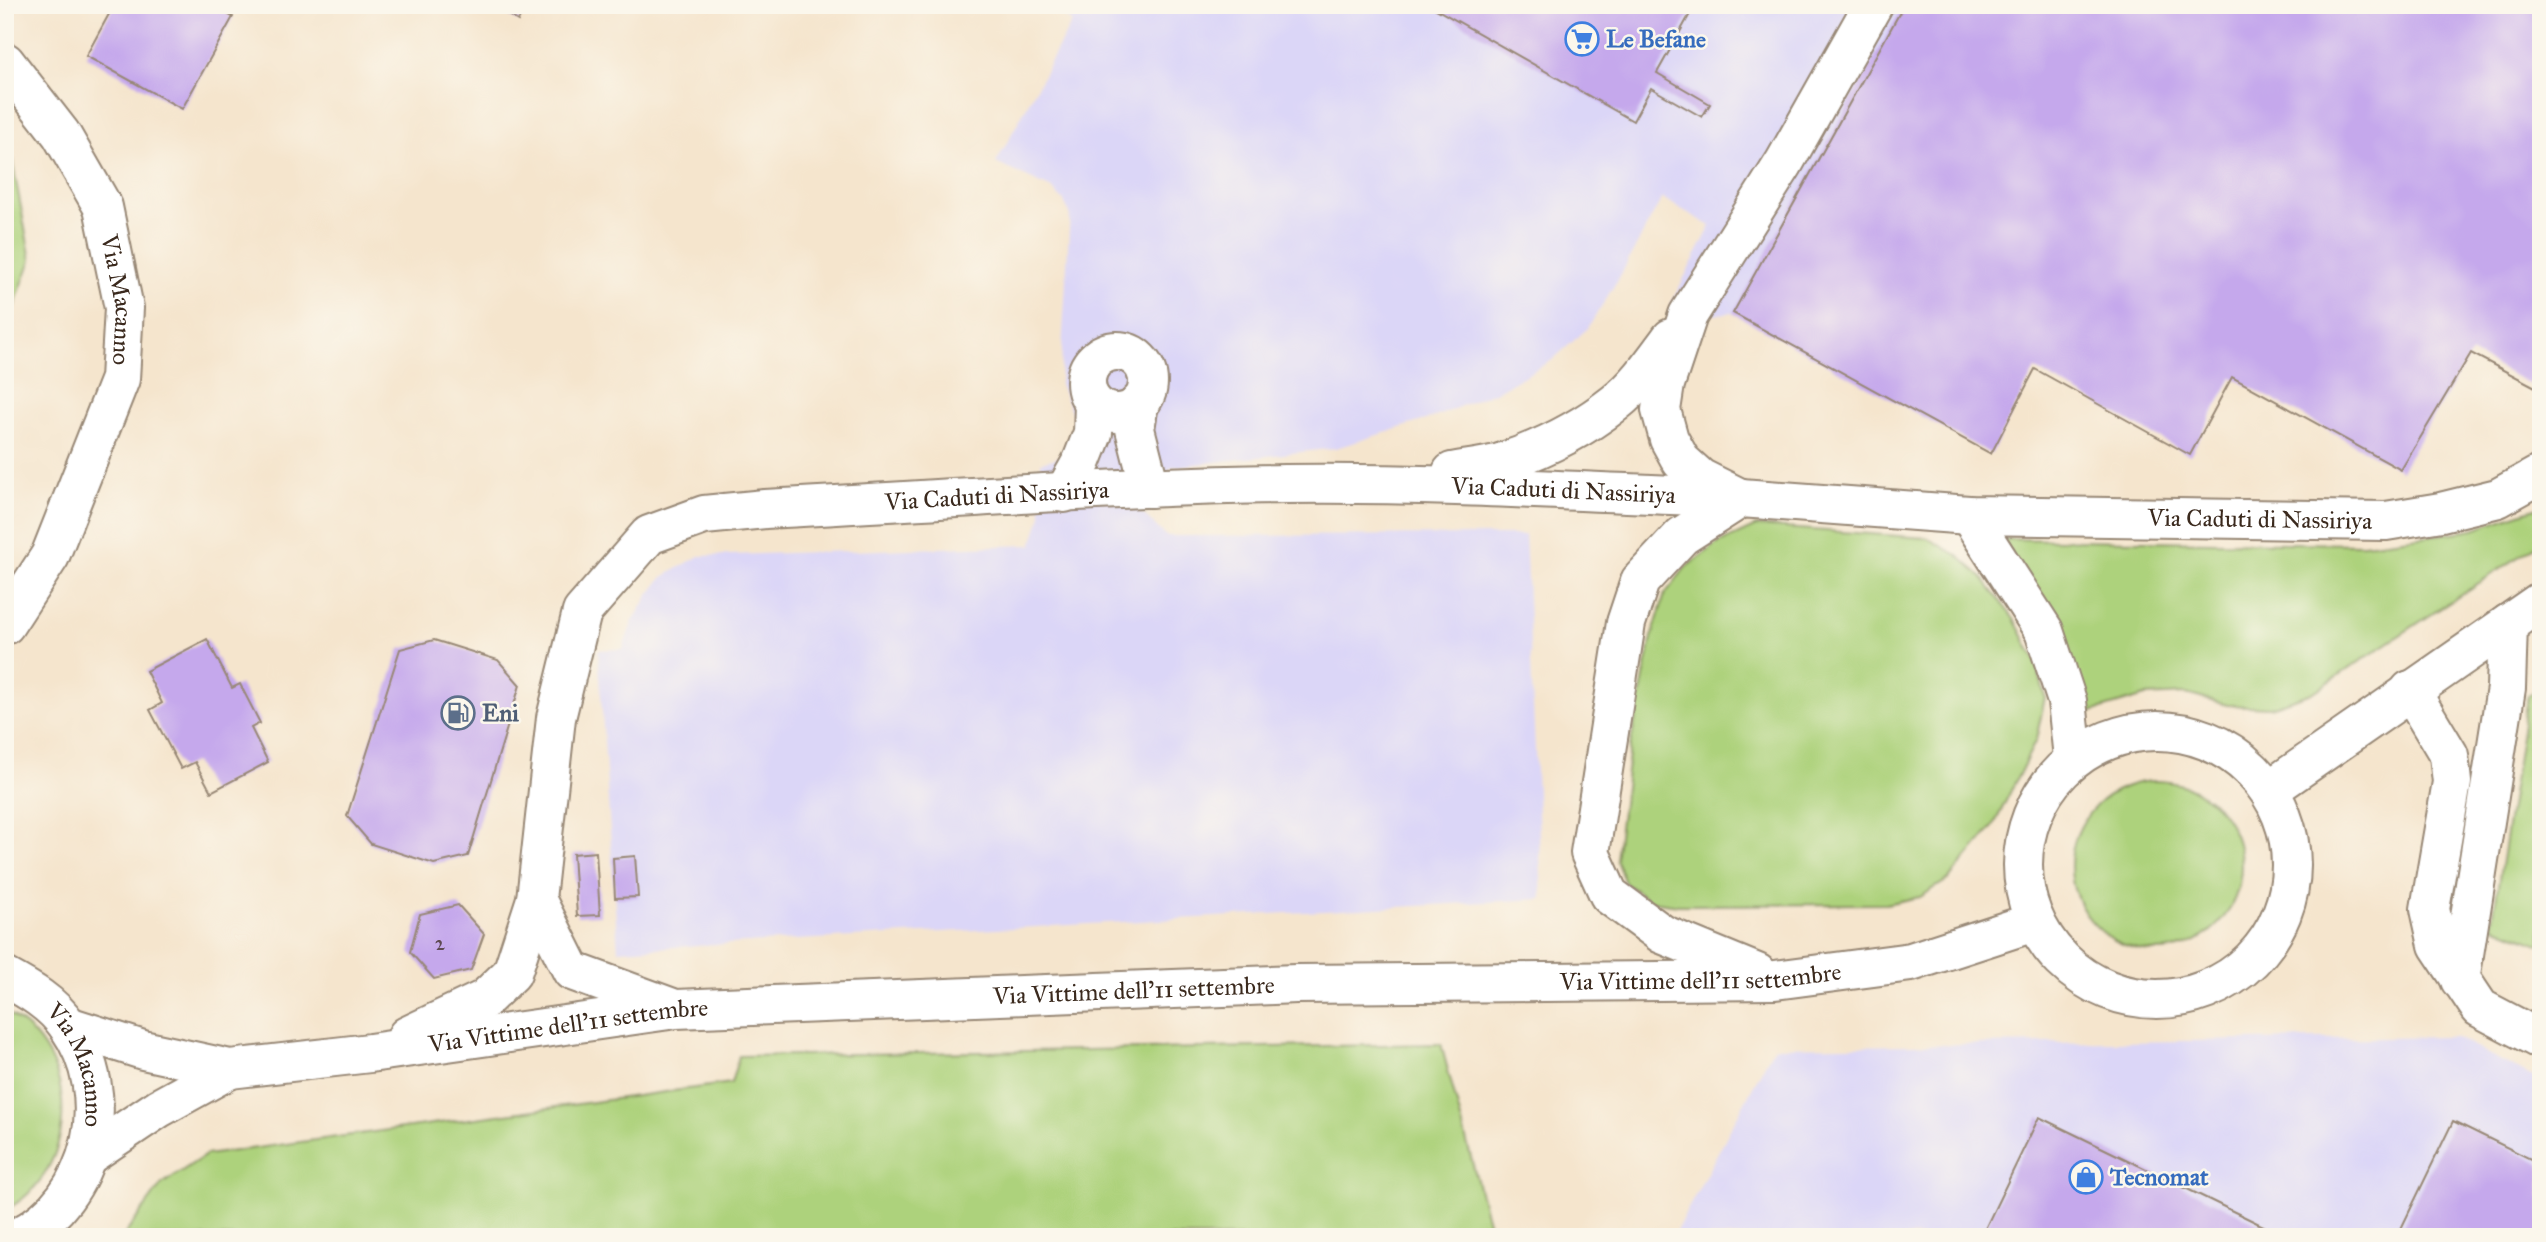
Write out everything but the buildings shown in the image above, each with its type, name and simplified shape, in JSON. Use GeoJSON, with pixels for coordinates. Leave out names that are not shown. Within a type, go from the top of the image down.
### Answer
{"type":"FeatureCollection","features":[{"type":"Feature","properties":{"kind":"street"},"geometry":{"type":"LineString","coordinates":[[1402,485],[1499,463],[1549,443],[1616,402],[1644,374],[1688,315],[1784,163],[1873,5]]}},
{"type":"Feature","properties":{"kind":"street","name":"Via Macanno"},"geometry":{"type":"LineString","coordinates":[[5,62],[61,134],[103,207],[124,308],[120,379],[50,556],[5,625]]}},
{"type":"Feature","properties":{"kind":"street"},"geometry":{"type":"LineString","coordinates":[[1688,315],[1665,384],[1661,410],[1669,439],[1681,461],[1700,478],[1741,498]]}},
{"type":"Feature","properties":{"kind":"street"},"geometry":{"type":"LineString","coordinates":[[1064,493],[1082,461],[1093,433],[1094,404],[1086,384],[1086,374],[1091,364],[1099,357],[1108,352],[1119,351],[1137,359],[1147,376],[1147,386],[1139,403],[1135,429],[1150,488]]}},
{"type":"Feature","properties":{"kind":"street"},"geometry":{"type":"LineString","coordinates":[[1094,404],[1113,413],[1132,410],[1139,403]]}},
{"type":"Feature","properties":{"kind":"street","name":"Via Caduti di Nassiriya"},"geometry":{"type":"LineString","coordinates":[[370,1053],[485,999],[512,973],[536,899],[556,718],[582,611],[649,535],[704,515],[765,509],[1150,488],[1285,484],[1402,485],[1741,498],[1969,515],[2386,521],[2441,512],[2498,498],[2541,474]]}},
{"type":"Feature","properties":{"kind":"street","name":"Via Caduti di Nassiriya"},"geometry":{"type":"LineString","coordinates":[[1741,498],[1682,536],[1640,581],[1626,623],[1590,853],[1609,895],[1662,934],[1775,980]]}},
{"type":"Feature","properties":{"kind":"street"},"geometry":{"type":"LineString","coordinates":[[1969,515],[2043,631],[2067,701],[2073,758]]}},
{"type":"Feature","properties":{"kind":"street"},"geometry":{"type":"LineString","coordinates":[[2269,790],[2541,601]]}},
{"type":"Feature","properties":{"kind":"street"},"geometry":{"type":"LineString","coordinates":[[2460,981],[2506,688],[2508,624]]}},
{"type":"Feature","properties":{"kind":"street"},"geometry":{"type":"LineString","coordinates":[[2410,690],[2449,755],[2452,782],[2430,909],[2438,945],[2480,1008],[2541,1040]]}},
{"type":"Feature","properties":{"kind":"street"},"geometry":{"type":"LineString","coordinates":[[2155,730],[2189,735],[2200,737],[2239,758],[2269,790],[2286,827],[2292,867],[2286,907],[2267,943],[2258,953],[2239,972],[2205,992],[2165,1000],[2125,996],[2112,991],[2088,981],[2057,955],[2034,922],[2022,878],[2025,834],[2043,792],[2073,758],[2112,737],[2155,730]]}},
{"type":"Feature","properties":{"kind":"street"},"geometry":{"type":"LineString","coordinates":[[536,899],[572,971],[676,1009]]}},
{"type":"Feature","properties":{"kind":"street","name":"Via Vittime dell'11 settembre"},"geometry":{"type":"LineString","coordinates":[[68,1026],[143,1050],[230,1069],[370,1053],[676,1009],[1296,984],[1775,980],[1911,962],[2034,922]]}},
{"type":"Feature","properties":{"kind":"street","name":"Via Macanno"},"geometry":{"type":"LineString","coordinates":[[5,977],[40,996],[68,1026],[88,1066],[96,1111],[89,1155],[68,1196],[35,1228],[18,1237]]}},
{"type":"Feature","properties":{"kind":"street","name":"Via Vittime dell'11 settembre"},"geometry":{"type":"LineString","coordinates":[[89,1155],[159,1108],[230,1069]]}},
{"type":"Feature","properties":{"kind":"shaded area"},"geometry":{"type":"Polygon","coordinates":[[[1049,5],[2541,5],[2541,390],[2471,353],[2401,470],[2233,377],[2190,455],[2035,369],[1991,454],[1733,313],[1688,315],[1670,305],[1711,226],[1662,198],[1588,328],[1551,361],[1499,390],[1435,417],[1336,448],[1171,467],[1140,511],[1166,536],[1525,535],[1542,899],[618,950],[598,650],[623,649],[632,623],[663,577],[699,556],[1032,545],[1041,516],[1041,462],[1057,458],[1069,448],[1075,434],[1072,413],[1060,384],[1070,213],[1063,200],[1052,189],[996,163],[1072,22],[1049,5]]]}},
{"type":"Feature","properties":{"kind":"shaded area"},"geometry":{"type":"Polygon","coordinates":[[[2454,1037],[2541,1081],[2541,1237],[1673,1237],[1774,1047],[2454,1037]]]}},
{"type":"Feature","properties":{"kind":"green space"},"geometry":{"type":"Polygon","coordinates":[[[5,123],[31,260],[5,331],[5,123]]]}},
{"type":"Feature","properties":{"kind":"green space"},"geometry":{"type":"Polygon","coordinates":[[[2541,506],[2541,542],[2312,693],[2270,707],[2227,705],[2186,694],[2145,696],[2088,713],[2070,654],[2003,539],[2363,544],[2467,531],[2541,506]]]}},
{"type":"Feature","properties":{"kind":"green space"},"geometry":{"type":"Polygon","coordinates":[[[1756,526],[1927,538],[1957,555],[1981,576],[2014,619],[2036,661],[2045,697],[2036,740],[1993,827],[1949,879],[1920,897],[1886,904],[1679,905],[1651,901],[1625,883],[1616,860],[1630,747],[1652,637],[1665,594],[1686,567],[1717,544],[1756,526]]]}},
{"type":"Feature","properties":{"kind":"green space"},"geometry":{"type":"Polygon","coordinates":[[[2541,687],[2541,945],[2492,925],[2527,697],[2541,687]]]}},
{"type":"Feature","properties":{"kind":"green space"},"geometry":{"type":"Polygon","coordinates":[[[2156,781],[2188,788],[2216,806],[2234,834],[2241,866],[2234,898],[2216,926],[2188,944],[2156,951],[2124,944],[2096,926],[2078,898],[2071,866],[2078,834],[2096,806],[2124,788],[2156,781]]]}},
{"type":"Feature","properties":{"kind":"green space"},"geometry":{"type":"Polygon","coordinates":[[[5,1012],[30,1030],[48,1054],[59,1082],[62,1111],[59,1141],[48,1168],[30,1192],[5,1210],[5,1012]]]}},
{"type":"Feature","properties":{"kind":"green space"},"geometry":{"type":"Polygon","coordinates":[[[1441,1044],[1492,1237],[123,1237],[162,1184],[206,1155],[731,1083],[739,1056],[1441,1044]]]}},
{"type":"Feature","properties":{"kind":"place","name":"Le Befane"},"geometry":{"type":"Point","coordinates":[1582,39]}},
{"type":"Feature","properties":{"kind":"place","name":"Eni"},"geometry":{"type":"Point","coordinates":[458,713]}},
{"type":"Feature","properties":{"kind":"place","name":"Tecnomat"},"geometry":{"type":"Point","coordinates":[2086,1177]}}]}
